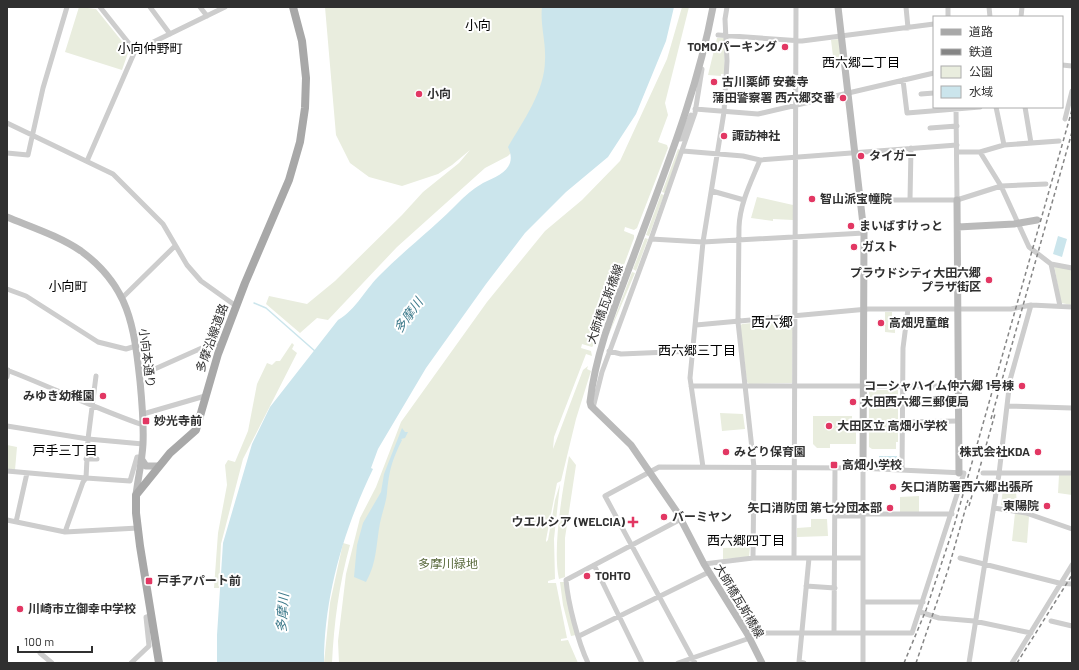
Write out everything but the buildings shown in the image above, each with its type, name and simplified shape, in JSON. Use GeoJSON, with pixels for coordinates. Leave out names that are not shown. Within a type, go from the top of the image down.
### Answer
{"type":"FeatureCollection","features":[{"type":"Feature","properties":{"kind":"main road","name":"多摩沿線道路"},"geometry":{"type":"LineString","coordinates":[[136,495],[158,466],[196,430],[221,344],[289,180],[301,137],[306,100],[305,68],[301,37],[293,7]]}},
{"type":"Feature","properties":{"kind":"main road"},"geometry":{"type":"LineString","coordinates":[[136,495],[138,528],[159,663]]}},
{"type":"Feature","properties":{"kind":"street"},"geometry":{"type":"LineString","coordinates":[[7,153],[28,155],[43,88],[67,7]]}},
{"type":"Feature","properties":{"kind":"street"},"geometry":{"type":"LineString","coordinates":[[100,7],[135,51]]}},
{"type":"Feature","properties":{"kind":"street"},"geometry":{"type":"LineString","coordinates":[[150,7],[170,34]]}},
{"type":"Feature","properties":{"kind":"street"},"geometry":{"type":"LineString","coordinates":[[200,7],[207,16]]}},
{"type":"Feature","properties":{"kind":"street"},"geometry":{"type":"LineString","coordinates":[[87,161],[135,51],[225,7]]}},
{"type":"Feature","properties":{"kind":"street","name":"大師橋瓦斯橋線"},"geometry":{"type":"LineString","coordinates":[[713,7],[699,68],[677,139],[600,348],[590,402],[593,408],[631,445],[682,519],[704,564],[749,637],[762,663]]}},
{"type":"Feature","properties":{"kind":"street"},"geometry":{"type":"LineString","coordinates":[[703,467],[691,386],[703,242],[724,112],[727,68],[727,7]]}},
{"type":"Feature","properties":{"kind":"street"},"geometry":{"type":"LineString","coordinates":[[794,558],[796,7]]}},
{"type":"Feature","properties":{"kind":"street"},"geometry":{"type":"LineString","coordinates":[[838,7],[864,232],[863,663]]}},
{"type":"Feature","properties":{"kind":"street"},"geometry":{"type":"LineString","coordinates":[[906,7],[908,28]]}},
{"type":"Feature","properties":{"kind":"street"},"geometry":{"type":"LineString","coordinates":[[718,36],[796,41],[933,24]]}},
{"type":"Feature","properties":{"kind":"street"},"geometry":{"type":"LineString","coordinates":[[593,408],[609,351],[652,239],[683,151],[695,110],[702,69],[699,68]]}},
{"type":"Feature","properties":{"kind":"street"},"geometry":{"type":"LineString","coordinates":[[695,110],[758,114],[847,92],[933,73]]}},
{"type":"Feature","properties":{"kind":"street"},"geometry":{"type":"LineString","coordinates":[[903,80],[907,113],[948,108]]}},
{"type":"Feature","properties":{"kind":"street"},"geometry":{"type":"LineString","coordinates":[[1065,119],[1072,91]]}},
{"type":"Feature","properties":{"kind":"street"},"geometry":{"type":"LineString","coordinates":[[921,94],[933,93]]}},
{"type":"Feature","properties":{"kind":"street"},"geometry":{"type":"LineString","coordinates":[[956,108],[958,200],[959,473]]}},
{"type":"Feature","properties":{"kind":"street"},"geometry":{"type":"LineString","coordinates":[[996,108],[1004,145]]}},
{"type":"Feature","properties":{"kind":"street"},"geometry":{"type":"LineString","coordinates":[[1025,108],[1031,143]]}},
{"type":"Feature","properties":{"kind":"street"},"geometry":{"type":"LineString","coordinates":[[677,139],[681,138],[695,110]]}},
{"type":"Feature","properties":{"kind":"street"},"geometry":{"type":"LineString","coordinates":[[7,123],[113,174],[163,224],[187,265],[201,281],[236,306]]}},
{"type":"Feature","properties":{"kind":"street"},"geometry":{"type":"LineString","coordinates":[[930,128],[957,126]]}},
{"type":"Feature","properties":{"kind":"street"},"geometry":{"type":"LineString","coordinates":[[957,152],[980,152],[1004,145],[1059,141]]}},
{"type":"Feature","properties":{"kind":"street"},"geometry":{"type":"LineString","coordinates":[[683,151],[743,156],[760,160],[957,144]]}},
{"type":"Feature","properties":{"kind":"street"},"geometry":{"type":"LineString","coordinates":[[910,200],[911,148]]}},
{"type":"Feature","properties":{"kind":"street"},"geometry":{"type":"LineString","coordinates":[[980,152],[1001,186],[1029,247],[1051,264],[1072,268]]}},
{"type":"Feature","properties":{"kind":"street"},"geometry":{"type":"LineString","coordinates":[[753,558],[754,467],[738,322],[739,214],[760,160]]}},
{"type":"Feature","properties":{"kind":"street"},"geometry":{"type":"LineString","coordinates":[[860,200],[958,200],[1001,186],[1046,184]]}},
{"type":"Feature","properties":{"kind":"street"},"geometry":{"type":"LineString","coordinates":[[712,191],[744,200]]}},
{"type":"Feature","properties":{"kind":"street","name":"小向本通り"},"geometry":{"type":"LineString","coordinates":[[7,217],[59,239],[82,252],[103,271],[122,298],[134,328],[143,425],[142,458],[136,495]]}},
{"type":"Feature","properties":{"kind":"street"},"geometry":{"type":"LineString","coordinates":[[958,227],[1037,220]]}},
{"type":"Feature","properties":{"kind":"street"},"geometry":{"type":"LineString","coordinates":[[652,239],[703,242],[864,232]]}},
{"type":"Feature","properties":{"kind":"street"},"geometry":{"type":"LineString","coordinates":[[122,298],[175,246]]}},
{"type":"Feature","properties":{"kind":"street"},"geometry":{"type":"LineString","coordinates":[[1051,264],[1060,306]]}},
{"type":"Feature","properties":{"kind":"street"},"geometry":{"type":"LineString","coordinates":[[7,289],[26,296],[98,342],[126,349],[136,346]]}},
{"type":"Feature","properties":{"kind":"street"},"geometry":{"type":"LineString","coordinates":[[696,325],[863,309],[1011,309],[1031,305],[1072,307]]}},
{"type":"Feature","properties":{"kind":"street"},"geometry":{"type":"LineString","coordinates":[[969,663],[999,474],[1010,380],[1031,305]]}},
{"type":"Feature","properties":{"kind":"street"},"geometry":{"type":"LineString","coordinates":[[902,470],[903,348],[908,309]]}},
{"type":"Feature","properties":{"kind":"street"},"geometry":{"type":"LineString","coordinates":[[139,376],[213,343],[221,344]]}},
{"type":"Feature","properties":{"kind":"street"},"geometry":{"type":"LineString","coordinates":[[609,351],[622,354],[693,351]]}},
{"type":"Feature","properties":{"kind":"street"},"geometry":{"type":"LineString","coordinates":[[7,377],[8,370],[60,390],[92,406],[143,425]]}},
{"type":"Feature","properties":{"kind":"street"},"geometry":{"type":"LineString","coordinates":[[65,532],[83,482],[86,478],[86,459],[96,376]]}},
{"type":"Feature","properties":{"kind":"street"},"geometry":{"type":"LineString","coordinates":[[691,386],[958,386]]}},
{"type":"Feature","properties":{"kind":"street"},"geometry":{"type":"LineString","coordinates":[[142,414],[205,396]]}},
{"type":"Feature","properties":{"kind":"street"},"geometry":{"type":"LineString","coordinates":[[1008,406],[1072,408]]}},
{"type":"Feature","properties":{"kind":"street"},"geometry":{"type":"LineString","coordinates":[[902,422],[958,421]]}},
{"type":"Feature","properties":{"kind":"street"},"geometry":{"type":"LineString","coordinates":[[7,426],[88,439],[143,444]]}},
{"type":"Feature","properties":{"kind":"street"},"geometry":{"type":"LineString","coordinates":[[7,470],[86,478],[130,480],[138,457],[142,458],[146,466],[158,466]]}},
{"type":"Feature","properties":{"kind":"street"},"geometry":{"type":"LineString","coordinates":[[86,459],[97,459]]}},
{"type":"Feature","properties":{"kind":"street"},"geometry":{"type":"LineString","coordinates":[[678,663],[694,660],[758,633],[912,633],[952,514],[964,473],[835,467],[659,467],[605,496],[694,660]]}},
{"type":"Feature","properties":{"kind":"street"},"geometry":{"type":"LineString","coordinates":[[834,633],[835,467]]}},
{"type":"Feature","properties":{"kind":"street"},"geometry":{"type":"LineString","coordinates":[[16,522],[27,473]]}},
{"type":"Feature","properties":{"kind":"street"},"geometry":{"type":"LineString","coordinates":[[983,473],[1072,473]]}},
{"type":"Feature","properties":{"kind":"street"},"geometry":{"type":"LineString","coordinates":[[994,508],[1026,513],[1072,529]]}},
{"type":"Feature","properties":{"kind":"street"},"geometry":{"type":"LineString","coordinates":[[835,516],[952,514]]}},
{"type":"Feature","properties":{"kind":"street"},"geometry":{"type":"LineString","coordinates":[[588,663],[582,651],[570,605],[566,580],[682,519]]}},
{"type":"Feature","properties":{"kind":"street"},"geometry":{"type":"LineString","coordinates":[[7,520],[65,532],[138,528]]}},
{"type":"Feature","properties":{"kind":"street"},"geometry":{"type":"LineString","coordinates":[[704,564],[753,558],[863,558]]}},
{"type":"Feature","properties":{"kind":"street"},"geometry":{"type":"LineString","coordinates":[[804,663],[799,662],[809,558]]}},
{"type":"Feature","properties":{"kind":"street"},"geometry":{"type":"LineString","coordinates":[[960,558],[1062,583],[1072,584]]}},
{"type":"Feature","properties":{"kind":"street"},"geometry":{"type":"LineString","coordinates":[[594,565],[642,663]]}},
{"type":"Feature","properties":{"kind":"street"},"geometry":{"type":"LineString","coordinates":[[1012,663],[1072,565]]}},
{"type":"Feature","properties":{"kind":"street"},"geometry":{"type":"LineString","coordinates":[[579,636],[709,572]]}},
{"type":"Feature","properties":{"kind":"street"},"geometry":{"type":"LineString","coordinates":[[806,586],[835,588]]}},
{"type":"Feature","properties":{"kind":"street"},"geometry":{"type":"LineString","coordinates":[[862,602],[923,602]]}},
{"type":"Feature","properties":{"kind":"street"},"geometry":{"type":"LineString","coordinates":[[920,612],[939,618],[976,622],[1031,633]]}},
{"type":"Feature","properties":{"kind":"street"},"geometry":{"type":"LineString","coordinates":[[131,663],[149,646],[146,617],[152,615]]}},
{"type":"Feature","properties":{"kind":"street"},"geometry":{"type":"LineString","coordinates":[[1051,621],[1072,626]]}},
{"type":"Feature","properties":{"kind":"street"},"geometry":{"type":"LineString","coordinates":[[40,653],[52,663]]}},
{"type":"Feature","properties":{"kind":"green space"},"geometry":{"type":"Polygon","coordinates":[[[79,7],[96,9],[129,50],[122,70],[65,52],[79,7]]]}},
{"type":"Feature","properties":{"kind":"green space","name":"小向"},"geometry":{"type":"Polygon","coordinates":[[[325,7],[587,7],[536,126],[508,156],[485,168],[397,247],[328,320],[317,318],[300,333],[266,304],[269,296],[307,304],[335,281],[402,215],[423,192],[459,163],[470,150],[438,174],[402,186],[369,177],[350,163],[336,135],[325,7]]]}},
{"type":"Feature","properties":{"kind":"green space","name":"多摩川緑地"},"geometry":{"type":"Polygon","coordinates":[[[682,7],[689,7],[665,103],[668,115],[658,142],[667,145],[668,148],[637,228],[634,230],[625,227],[624,231],[634,235],[634,238],[594,345],[592,347],[582,344],[581,348],[591,351],[592,356],[586,354],[554,437],[553,449],[583,370],[588,366],[587,369],[591,371],[576,419],[561,481],[557,483],[546,540],[546,542],[548,540],[555,500],[560,484],[554,539],[555,579],[548,581],[548,583],[556,583],[567,638],[561,639],[561,641],[568,640],[578,663],[339,663],[338,641],[346,574],[360,518],[376,487],[401,422],[487,302],[545,231],[582,200],[620,161],[667,59],[682,7]]]}},
{"type":"Feature","properties":{"kind":"green space"},"geometry":{"type":"Polygon","coordinates":[[[717,38],[724,38],[725,74],[721,74],[721,76],[708,75],[717,38]]]}},
{"type":"Feature","properties":{"kind":"green space"},"geometry":{"type":"Polygon","coordinates":[[[839,39],[841,64],[834,64],[831,40],[839,39]]]}},
{"type":"Feature","properties":{"kind":"green space"},"geometry":{"type":"Polygon","coordinates":[[[678,149],[680,150],[665,193],[662,192],[678,149]]]}},
{"type":"Feature","properties":{"kind":"green space"},"geometry":{"type":"Polygon","coordinates":[[[661,194],[664,195],[649,236],[646,235],[661,194]]]}},
{"type":"Feature","properties":{"kind":"green space"},"geometry":{"type":"Polygon","coordinates":[[[757,197],[793,205],[793,220],[773,219],[773,221],[751,218],[757,197]]]}},
{"type":"Feature","properties":{"kind":"green space"},"geometry":{"type":"Polygon","coordinates":[[[645,238],[648,239],[636,271],[633,269],[645,238]]]}},
{"type":"Feature","properties":{"kind":"green space"},"geometry":{"type":"Polygon","coordinates":[[[1054,265],[1072,269],[1072,305],[1061,303],[1054,265]]]}},
{"type":"Feature","properties":{"kind":"green space"},"geometry":{"type":"Polygon","coordinates":[[[632,272],[635,273],[609,334],[609,333],[632,272]]]}},
{"type":"Feature","properties":{"kind":"green space"},"geometry":{"type":"Polygon","coordinates":[[[885,312],[892,312],[892,322],[895,322],[895,333],[885,332],[885,312]]]}},
{"type":"Feature","properties":{"kind":"green space"},"geometry":{"type":"Polygon","coordinates":[[[792,319],[792,383],[749,384],[747,382],[740,326],[742,324],[792,319]]]}},
{"type":"Feature","properties":{"kind":"green space"},"geometry":{"type":"Polygon","coordinates":[[[292,343],[294,345],[292,349],[297,353],[243,459],[221,544],[219,588],[214,588],[218,533],[227,485],[225,465],[228,460],[235,462],[248,431],[257,384],[267,363],[272,365],[276,361],[280,361],[292,343]]]}},
{"type":"Feature","properties":{"kind":"green space","name":"大田区立 高畑小学校"},"geometry":{"type":"Polygon","coordinates":[[[869,390],[898,390],[898,442],[896,442],[896,449],[872,449],[869,447],[869,390]]]}},
{"type":"Feature","properties":{"kind":"green space"},"geometry":{"type":"Polygon","coordinates":[[[720,413],[743,414],[745,429],[722,431],[720,413]]]}},
{"type":"Feature","properties":{"kind":"green space"},"geometry":{"type":"Polygon","coordinates":[[[813,416],[852,416],[852,421],[856,421],[856,444],[830,444],[830,448],[817,448],[813,444],[813,416]]]}},
{"type":"Feature","properties":{"kind":"green space"},"geometry":{"type":"Polygon","coordinates":[[[7,445],[17,447],[15,470],[7,469],[7,445]]]}},
{"type":"Feature","properties":{"kind":"green space"},"geometry":{"type":"Polygon","coordinates":[[[569,456],[576,465],[565,538],[565,577],[559,579],[557,551],[559,518],[569,456]]]}},
{"type":"Feature","properties":{"kind":"green space"},"geometry":{"type":"Polygon","coordinates":[[[1059,475],[1072,475],[1072,495],[1058,493],[1059,475]]]}},
{"type":"Feature","properties":{"kind":"green space"},"geometry":{"type":"Polygon","coordinates":[[[1003,489],[1016,490],[1017,508],[1001,505],[1003,489]]]}},
{"type":"Feature","properties":{"kind":"green space"},"geometry":{"type":"Polygon","coordinates":[[[919,496],[919,512],[900,512],[900,497],[919,496]]]}},
{"type":"Feature","properties":{"kind":"green space"},"geometry":{"type":"Polygon","coordinates":[[[1015,513],[1027,514],[1029,517],[1027,543],[1012,541],[1015,513]]]}},
{"type":"Feature","properties":{"kind":"green space"},"geometry":{"type":"Polygon","coordinates":[[[811,519],[827,519],[828,536],[797,537],[797,528],[811,527],[811,519]]]}},
{"type":"Feature","properties":{"kind":"green space"},"geometry":{"type":"Polygon","coordinates":[[[343,543],[350,545],[338,604],[332,663],[324,663],[330,603],[343,543]]]}},
{"type":"Feature","properties":{"kind":"green space"},"geometry":{"type":"Polygon","coordinates":[[[750,547],[749,557],[723,559],[723,548],[750,547]]]}},
{"type":"Feature","properties":{"kind":"green space"},"geometry":{"type":"Polygon","coordinates":[[[560,582],[564,582],[576,635],[571,636],[563,605],[560,582]]]}},
{"type":"Feature","properties":{"kind":"water","name":"多摩川"},"geometry":{"type":"Polygon","coordinates":[[[542,7],[674,7],[666,41],[636,114],[608,157],[566,192],[525,233],[486,284],[426,368],[378,449],[371,468],[373,469],[353,515],[338,563],[328,613],[324,663],[217,663],[217,635],[223,543],[252,444],[270,407],[338,320],[356,305],[381,274],[442,219],[466,195],[480,185],[501,174],[509,166],[511,160],[508,147],[532,105],[544,72],[545,53],[542,7]]]}},
{"type":"Feature","properties":{"kind":"water"},"geometry":{"type":"Polygon","coordinates":[[[1058,236],[1067,239],[1062,257],[1053,254],[1058,236]]]}},
{"type":"Feature","properties":{"kind":"water"},"geometry":{"type":"Polygon","coordinates":[[[402,428],[405,432],[408,432],[405,438],[401,439],[402,440],[392,466],[374,561],[370,575],[366,582],[354,577],[357,545],[363,523],[381,492],[384,474],[402,428]]]}},
{"type":"Feature","properties":{"kind":"water"},"geometry":{"type":"Polygon","coordinates":[[[879,456],[897,456],[897,462],[879,462],[879,456]]]}},
{"type":"Feature","properties":{"kind":"waterway"},"geometry":{"type":"LineString","coordinates":[[254,303],[266,308],[316,352]]}},
{"type":"Feature","properties":{"kind":"railway"},"geometry":{"type":"LineString","coordinates":[[904,663],[926,610],[954,526],[1072,110]]}},
{"type":"Feature","properties":{"kind":"railway"},"geometry":{"type":"LineString","coordinates":[[991,419],[1072,132]]}},
{"type":"Feature","properties":{"kind":"railway"},"geometry":{"type":"LineString","coordinates":[[969,506],[995,414]]}},
{"type":"Feature","properties":{"kind":"railway"},"geometry":{"type":"LineString","coordinates":[[916,663],[948,570],[968,500]]}},
{"type":"Feature","properties":{"kind":"railway"},"geometry":{"type":"LineString","coordinates":[[1017,663],[1072,575]]}},
{"type":"Feature","properties":{"kind":"place","name":"TOMOパーキング"},"geometry":{"type":"Point","coordinates":[785,47]}},
{"type":"Feature","properties":{"kind":"place","name":"古川薬師 安養寺"},"geometry":{"type":"Point","coordinates":[714,82]}},
{"type":"Feature","properties":{"kind":"place","name":"小向"},"geometry":{"type":"Point","coordinates":[419,94]}},
{"type":"Feature","properties":{"kind":"place","name":"蒲田警察署 西六郷交番"},"geometry":{"type":"Point","coordinates":[843,98]}},
{"type":"Feature","properties":{"kind":"place","name":"諏訪神社"},"geometry":{"type":"Point","coordinates":[724,136]}},
{"type":"Feature","properties":{"kind":"place","name":"タイガー"},"geometry":{"type":"Point","coordinates":[861,156]}},
{"type":"Feature","properties":{"kind":"place","name":"智山派宝幢院"},"geometry":{"type":"Point","coordinates":[812,199]}},
{"type":"Feature","properties":{"kind":"place","name":"まいばすけっと"},"geometry":{"type":"Point","coordinates":[851,226]}},
{"type":"Feature","properties":{"kind":"place","name":"ガスト"},"geometry":{"type":"Point","coordinates":[854,247]}},
{"type":"Feature","properties":{"kind":"place","name":"プラウドシティ大田六郷 プラザ街区"},"geometry":{"type":"Point","coordinates":[989,280]}},
{"type":"Feature","properties":{"kind":"place","name":"高畑児童館"},"geometry":{"type":"Point","coordinates":[881,323]}},
{"type":"Feature","properties":{"kind":"place","name":"コーシャハイム仲六郷 1号棟"},"geometry":{"type":"Point","coordinates":[1022,386]}},
{"type":"Feature","properties":{"kind":"place","name":"みゆき幼稚園"},"geometry":{"type":"Point","coordinates":[103,396]}},
{"type":"Feature","properties":{"kind":"place","name":"大田西六郷三郵便局"},"geometry":{"type":"Point","coordinates":[853,402]}},
{"type":"Feature","properties":{"kind":"place","name":"妙光寺前"},"geometry":{"type":"Point","coordinates":[146,421]}},
{"type":"Feature","properties":{"kind":"place","name":"大田区立 高畑小学校"},"geometry":{"type":"Point","coordinates":[829,426]}},
{"type":"Feature","properties":{"kind":"place","name":"みどり保育園"},"geometry":{"type":"Point","coordinates":[726,452]}},
{"type":"Feature","properties":{"kind":"place","name":"株式会社KDA"},"geometry":{"type":"Point","coordinates":[1038,452]}},
{"type":"Feature","properties":{"kind":"place","name":"高畑小学校"},"geometry":{"type":"Point","coordinates":[834,465]}},
{"type":"Feature","properties":{"kind":"place","name":"矢口消防署西六郷出張所"},"geometry":{"type":"Point","coordinates":[893,487]}},
{"type":"Feature","properties":{"kind":"place","name":"東陽院"},"geometry":{"type":"Point","coordinates":[1047,506]}},
{"type":"Feature","properties":{"kind":"place","name":"矢口消防団 第七分団本部"},"geometry":{"type":"Point","coordinates":[890,508]}},
{"type":"Feature","properties":{"kind":"place","name":"バーミヤン"},"geometry":{"type":"Point","coordinates":[664,517]}},
{"type":"Feature","properties":{"kind":"place","name":"ウエルシア (WELCIA)"},"geometry":{"type":"Point","coordinates":[633,522]}},
{"type":"Feature","properties":{"kind":"place","name":"TOHTO"},"geometry":{"type":"Point","coordinates":[587,576]}},
{"type":"Feature","properties":{"kind":"place","name":"戸手アパート前"},"geometry":{"type":"Point","coordinates":[149,581]}},
{"type":"Feature","properties":{"kind":"place","name":"川崎市立御幸中学校"},"geometry":{"type":"Point","coordinates":[20,609]}},
{"type":"Feature","properties":{"kind":"district","name":"小向"},"geometry":{"type":"Point","coordinates":[478,25]}},
{"type":"Feature","properties":{"kind":"district","name":"小向仲野町"},"geometry":{"type":"Point","coordinates":[150,48]}},
{"type":"Feature","properties":{"kind":"district","name":"西六郷二丁目"},"geometry":{"type":"Point","coordinates":[861,62]}},
{"type":"Feature","properties":{"kind":"district","name":"小向町"},"geometry":{"type":"Point","coordinates":[68,286]}},
{"type":"Feature","properties":{"kind":"district","name":"西六郷"},"geometry":{"type":"Point","coordinates":[772,322]}},
{"type":"Feature","properties":{"kind":"district","name":"西六郷三丁目"},"geometry":{"type":"Point","coordinates":[697,350]}},
{"type":"Feature","properties":{"kind":"district","name":"戸手三丁目"},"geometry":{"type":"Point","coordinates":[65,450]}},
{"type":"Feature","properties":{"kind":"district","name":"西六郷四丁目"},"geometry":{"type":"Point","coordinates":[746,540]}}]}
